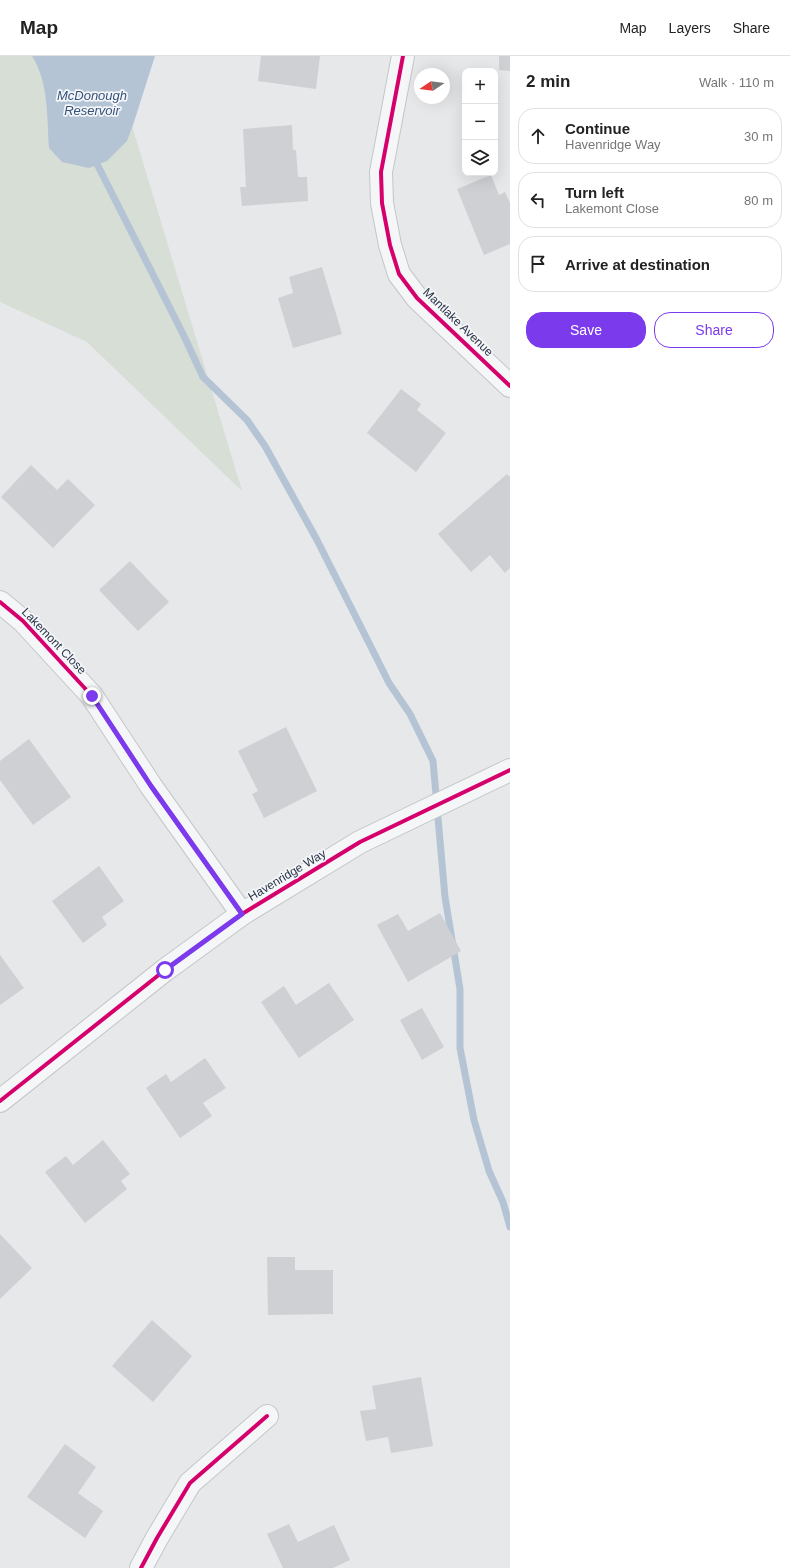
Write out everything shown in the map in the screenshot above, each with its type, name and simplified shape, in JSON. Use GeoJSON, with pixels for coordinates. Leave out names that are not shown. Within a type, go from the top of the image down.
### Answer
{"type":"FeatureCollection","features":[{"type":"Feature","properties":{"kind":"street","name":"Mantlake Avenue"},"geometry":{"type":"LineString","coordinates":[[403,56],[381,172],[382,203],[390,244],[399,274],[417,298],[510,386]]}},
{"type":"Feature","properties":{"kind":"street","name":"Lakemont Close"},"geometry":{"type":"LineString","coordinates":[[0,602],[23,621],[92,696],[151,786],[242,914]]}},
{"type":"Feature","properties":{"kind":"street","name":"Havenridge Way"},"geometry":{"type":"LineString","coordinates":[[0,1101],[165,970],[242,914],[360,842],[510,770]]}},
{"type":"Feature","properties":{"kind":"street"},"geometry":{"type":"LineString","coordinates":[[142,1568],[157,1538],[190,1483],[267,1416]]}},
{"type":"Feature","properties":{"kind":"shaded area"},"geometry":{"type":"Polygon","coordinates":[[[0,56],[111,56],[242,491],[87,342],[0,302],[0,56]]]}},
{"type":"Feature","properties":{"kind":"water","name":"McDonough Reservoir"},"geometry":{"type":"Polygon","coordinates":[[[32,56],[155,56],[127,141],[107,161],[89,168],[62,162],[49,148],[46,101],[42,78],[38,66],[32,56]]]}},
{"type":"Feature","properties":{"kind":"building"},"geometry":{"type":"Polygon","coordinates":[[[261,56],[320,56],[316,89],[258,81],[261,56]]]}},
{"type":"Feature","properties":{"kind":"building"},"geometry":{"type":"Polygon","coordinates":[[[499,56],[510,56],[510,71],[499,70],[499,56]]]}},
{"type":"Feature","properties":{"kind":"building"},"geometry":{"type":"Polygon","coordinates":[[[292,125],[293,150],[296,150],[298,177],[307,177],[308,201],[242,206],[240,187],[246,187],[243,129],[292,125]]]}},
{"type":"Feature","properties":{"kind":"building"},"geometry":{"type":"Polygon","coordinates":[[[491,176],[499,195],[505,192],[510,203],[510,244],[484,255],[457,189],[491,176]]]}},
{"type":"Feature","properties":{"kind":"building"},"geometry":{"type":"Polygon","coordinates":[[[322,267],[342,334],[293,348],[278,298],[293,293],[289,277],[322,267]]]}},
{"type":"Feature","properties":{"kind":"building"},"geometry":{"type":"Polygon","coordinates":[[[401,389],[421,404],[417,410],[446,433],[416,472],[367,433],[401,389]]]}},
{"type":"Feature","properties":{"kind":"building"},"geometry":{"type":"Polygon","coordinates":[[[31,465],[57,490],[68,479],[95,505],[53,548],[1,497],[31,465]]]}},
{"type":"Feature","properties":{"kind":"building"},"geometry":{"type":"Polygon","coordinates":[[[507,474],[510,477],[510,568],[505,573],[490,555],[471,572],[438,534],[507,474]]]}},
{"type":"Feature","properties":{"kind":"building"},"geometry":{"type":"Polygon","coordinates":[[[130,561],[169,602],[138,631],[99,590],[130,561]]]}},
{"type":"Feature","properties":{"kind":"building"},"geometry":{"type":"Polygon","coordinates":[[[286,727],[317,791],[264,818],[252,794],[258,791],[238,751],[286,727]]]}},
{"type":"Feature","properties":{"kind":"building"},"geometry":{"type":"Polygon","coordinates":[[[29,739],[71,797],[33,825],[0,780],[0,761],[29,739]]]}},
{"type":"Feature","properties":{"kind":"building"},"geometry":{"type":"Polygon","coordinates":[[[99,866],[124,901],[102,917],[107,925],[83,943],[52,901],[99,866]]]}},
{"type":"Feature","properties":{"kind":"building"},"geometry":{"type":"Polygon","coordinates":[[[440,913],[461,951],[408,982],[377,925],[398,914],[408,931],[440,913]]]}},
{"type":"Feature","properties":{"kind":"building"},"geometry":{"type":"Polygon","coordinates":[[[0,955],[24,988],[0,1005],[0,955]]]}},
{"type":"Feature","properties":{"kind":"building"},"geometry":{"type":"Polygon","coordinates":[[[329,983],[354,1020],[299,1058],[261,1002],[284,986],[296,1005],[329,983]]]}},
{"type":"Feature","properties":{"kind":"building"},"geometry":{"type":"Polygon","coordinates":[[[422,1008],[444,1047],[422,1060],[400,1020],[422,1008]]]}},
{"type":"Feature","properties":{"kind":"building"},"geometry":{"type":"Polygon","coordinates":[[[205,1058],[226,1088],[203,1103],[212,1116],[180,1138],[146,1088],[166,1074],[171,1082],[205,1058]]]}},
{"type":"Feature","properties":{"kind":"building"},"geometry":{"type":"Polygon","coordinates":[[[103,1140],[130,1174],[121,1181],[127,1189],[85,1223],[45,1172],[66,1156],[73,1165],[103,1140]]]}},
{"type":"Feature","properties":{"kind":"building"},"geometry":{"type":"Polygon","coordinates":[[[0,1234],[32,1268],[0,1299],[0,1234]]]}},
{"type":"Feature","properties":{"kind":"building"},"geometry":{"type":"Polygon","coordinates":[[[267,1257],[295,1257],[295,1270],[333,1270],[333,1314],[268,1315],[267,1257]]]}},
{"type":"Feature","properties":{"kind":"building"},"geometry":{"type":"Polygon","coordinates":[[[152,1320],[192,1356],[153,1402],[112,1366],[152,1320]]]}},
{"type":"Feature","properties":{"kind":"building"},"geometry":{"type":"Polygon","coordinates":[[[421,1377],[433,1446],[391,1453],[388,1437],[366,1441],[360,1411],[376,1409],[372,1386],[421,1377]]]}},
{"type":"Feature","properties":{"kind":"building"},"geometry":{"type":"Polygon","coordinates":[[[65,1444],[96,1467],[78,1493],[103,1511],[85,1538],[27,1497],[65,1444]]]}},
{"type":"Feature","properties":{"kind":"building"},"geometry":{"type":"Polygon","coordinates":[[[289,1524],[298,1542],[334,1525],[350,1560],[333,1568],[283,1568],[267,1534],[289,1524]]]}},
{"type":"Feature","properties":{"kind":"waterway"},"geometry":{"type":"LineString","coordinates":[[97,164],[183,334],[203,377],[247,420],[265,446],[317,540],[389,683],[410,714],[433,761],[445,897],[460,989],[460,1048],[474,1120],[489,1171],[503,1202],[510,1227]]}},
{"type":"Feature","properties":{"kind":"cycle path"},"geometry":{"type":"LineString","coordinates":[[403,56],[381,172],[382,203],[390,245],[399,274],[417,298],[510,386]]}},
{"type":"Feature","properties":{"kind":"cycle path"},"geometry":{"type":"LineString","coordinates":[[0,602],[23,621],[92,696],[151,786],[242,914]]}},
{"type":"Feature","properties":{"kind":"cycle path"},"geometry":{"type":"LineString","coordinates":[[0,1101],[165,970],[242,914],[360,842],[510,770]]}},
{"type":"Feature","properties":{"kind":"cycle path"},"geometry":{"type":"LineString","coordinates":[[141,1568],[190,1483],[267,1416]]}},
{"type":"Feature","properties":{"kind":"route"},"geometry":{"type":"LineString","coordinates":[[92,696],[151,786],[242,914],[165,970]]}}]}
